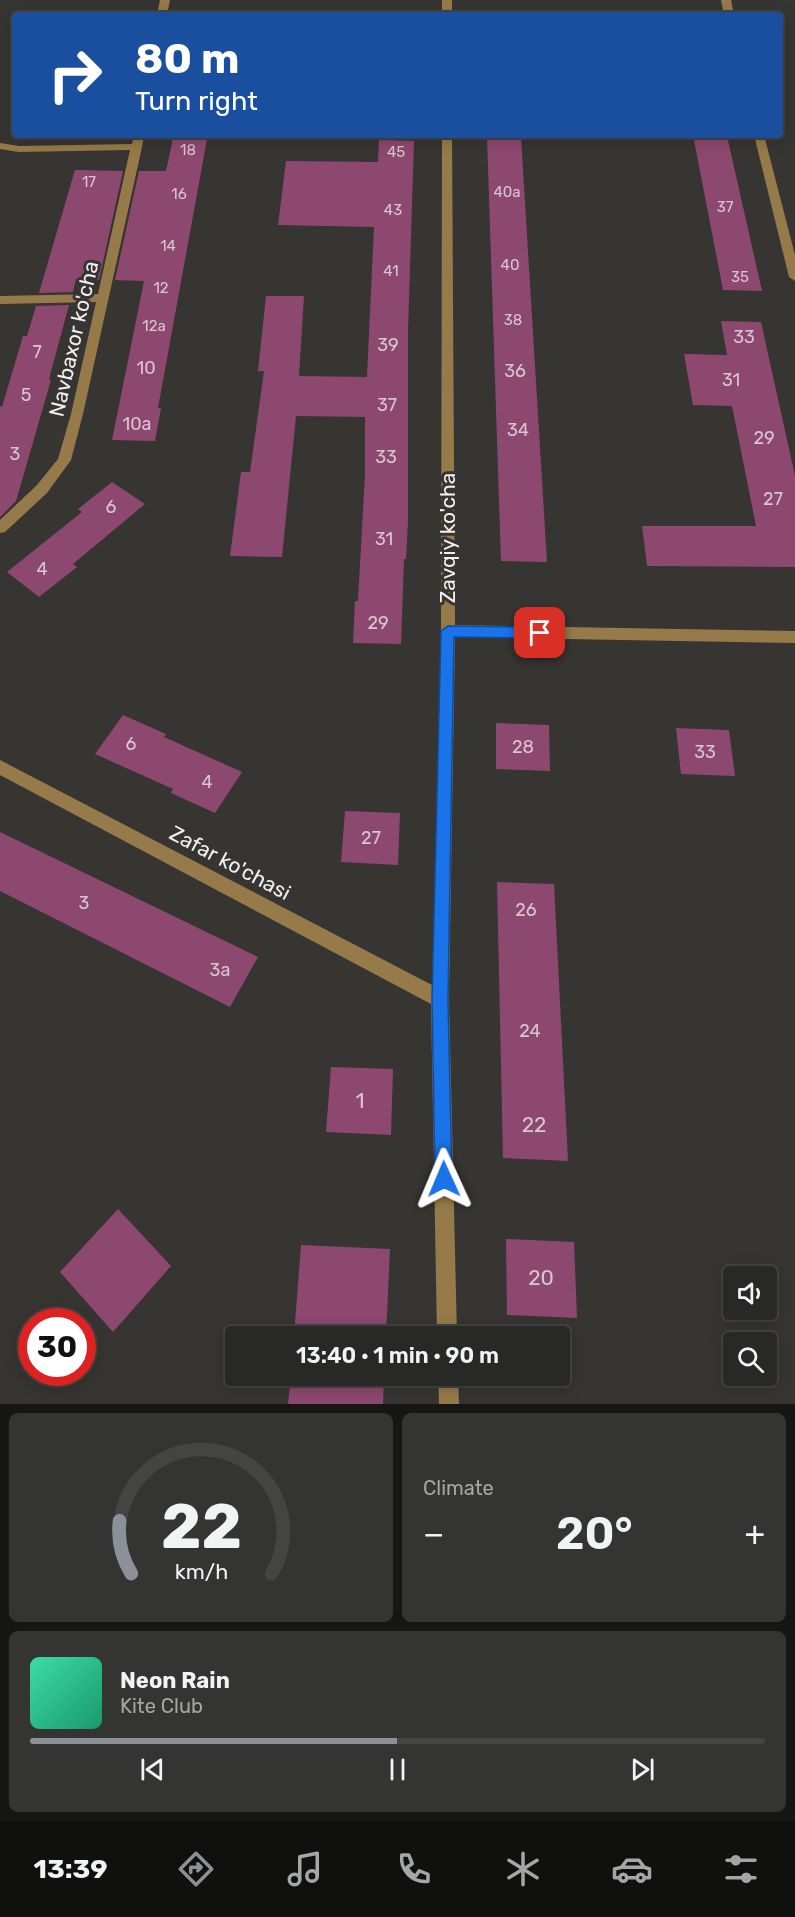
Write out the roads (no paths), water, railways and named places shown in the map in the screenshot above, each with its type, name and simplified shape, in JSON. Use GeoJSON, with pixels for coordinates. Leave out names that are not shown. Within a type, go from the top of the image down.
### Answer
{"type":"FeatureCollection","features":[{"type":"Feature","properties":{"kind":"street","name":"Zavqiy ko'cha"},"geometry":{"type":"LineString","coordinates":[[447,138],[448,631],[440,999],[447,1326]]}},
{"type":"Feature","properties":{"kind":"street"},"geometry":{"type":"LineString","coordinates":[[760,138],[795,277]]}},
{"type":"Feature","properties":{"kind":"street"},"geometry":{"type":"LineString","coordinates":[[0,146],[19,149],[138,141]]}},
{"type":"Feature","properties":{"kind":"street","name":"Navbaxor ko'cha"},"geometry":{"type":"LineString","coordinates":[[0,528],[42,489],[64,460],[138,141]]}},
{"type":"Feature","properties":{"kind":"street"},"geometry":{"type":"LineString","coordinates":[[0,300],[103,298]]}},
{"type":"Feature","properties":{"kind":"street"},"geometry":{"type":"LineString","coordinates":[[448,631],[795,637]]}},
{"type":"Feature","properties":{"kind":"street","name":"Zafar ko'chasi"},"geometry":{"type":"LineString","coordinates":[[0,767],[440,999]]}},
{"type":"Feature","properties":{"kind":"street"},"geometry":{"type":"LineString","coordinates":[[448,1386],[449,1404]]}}]}
